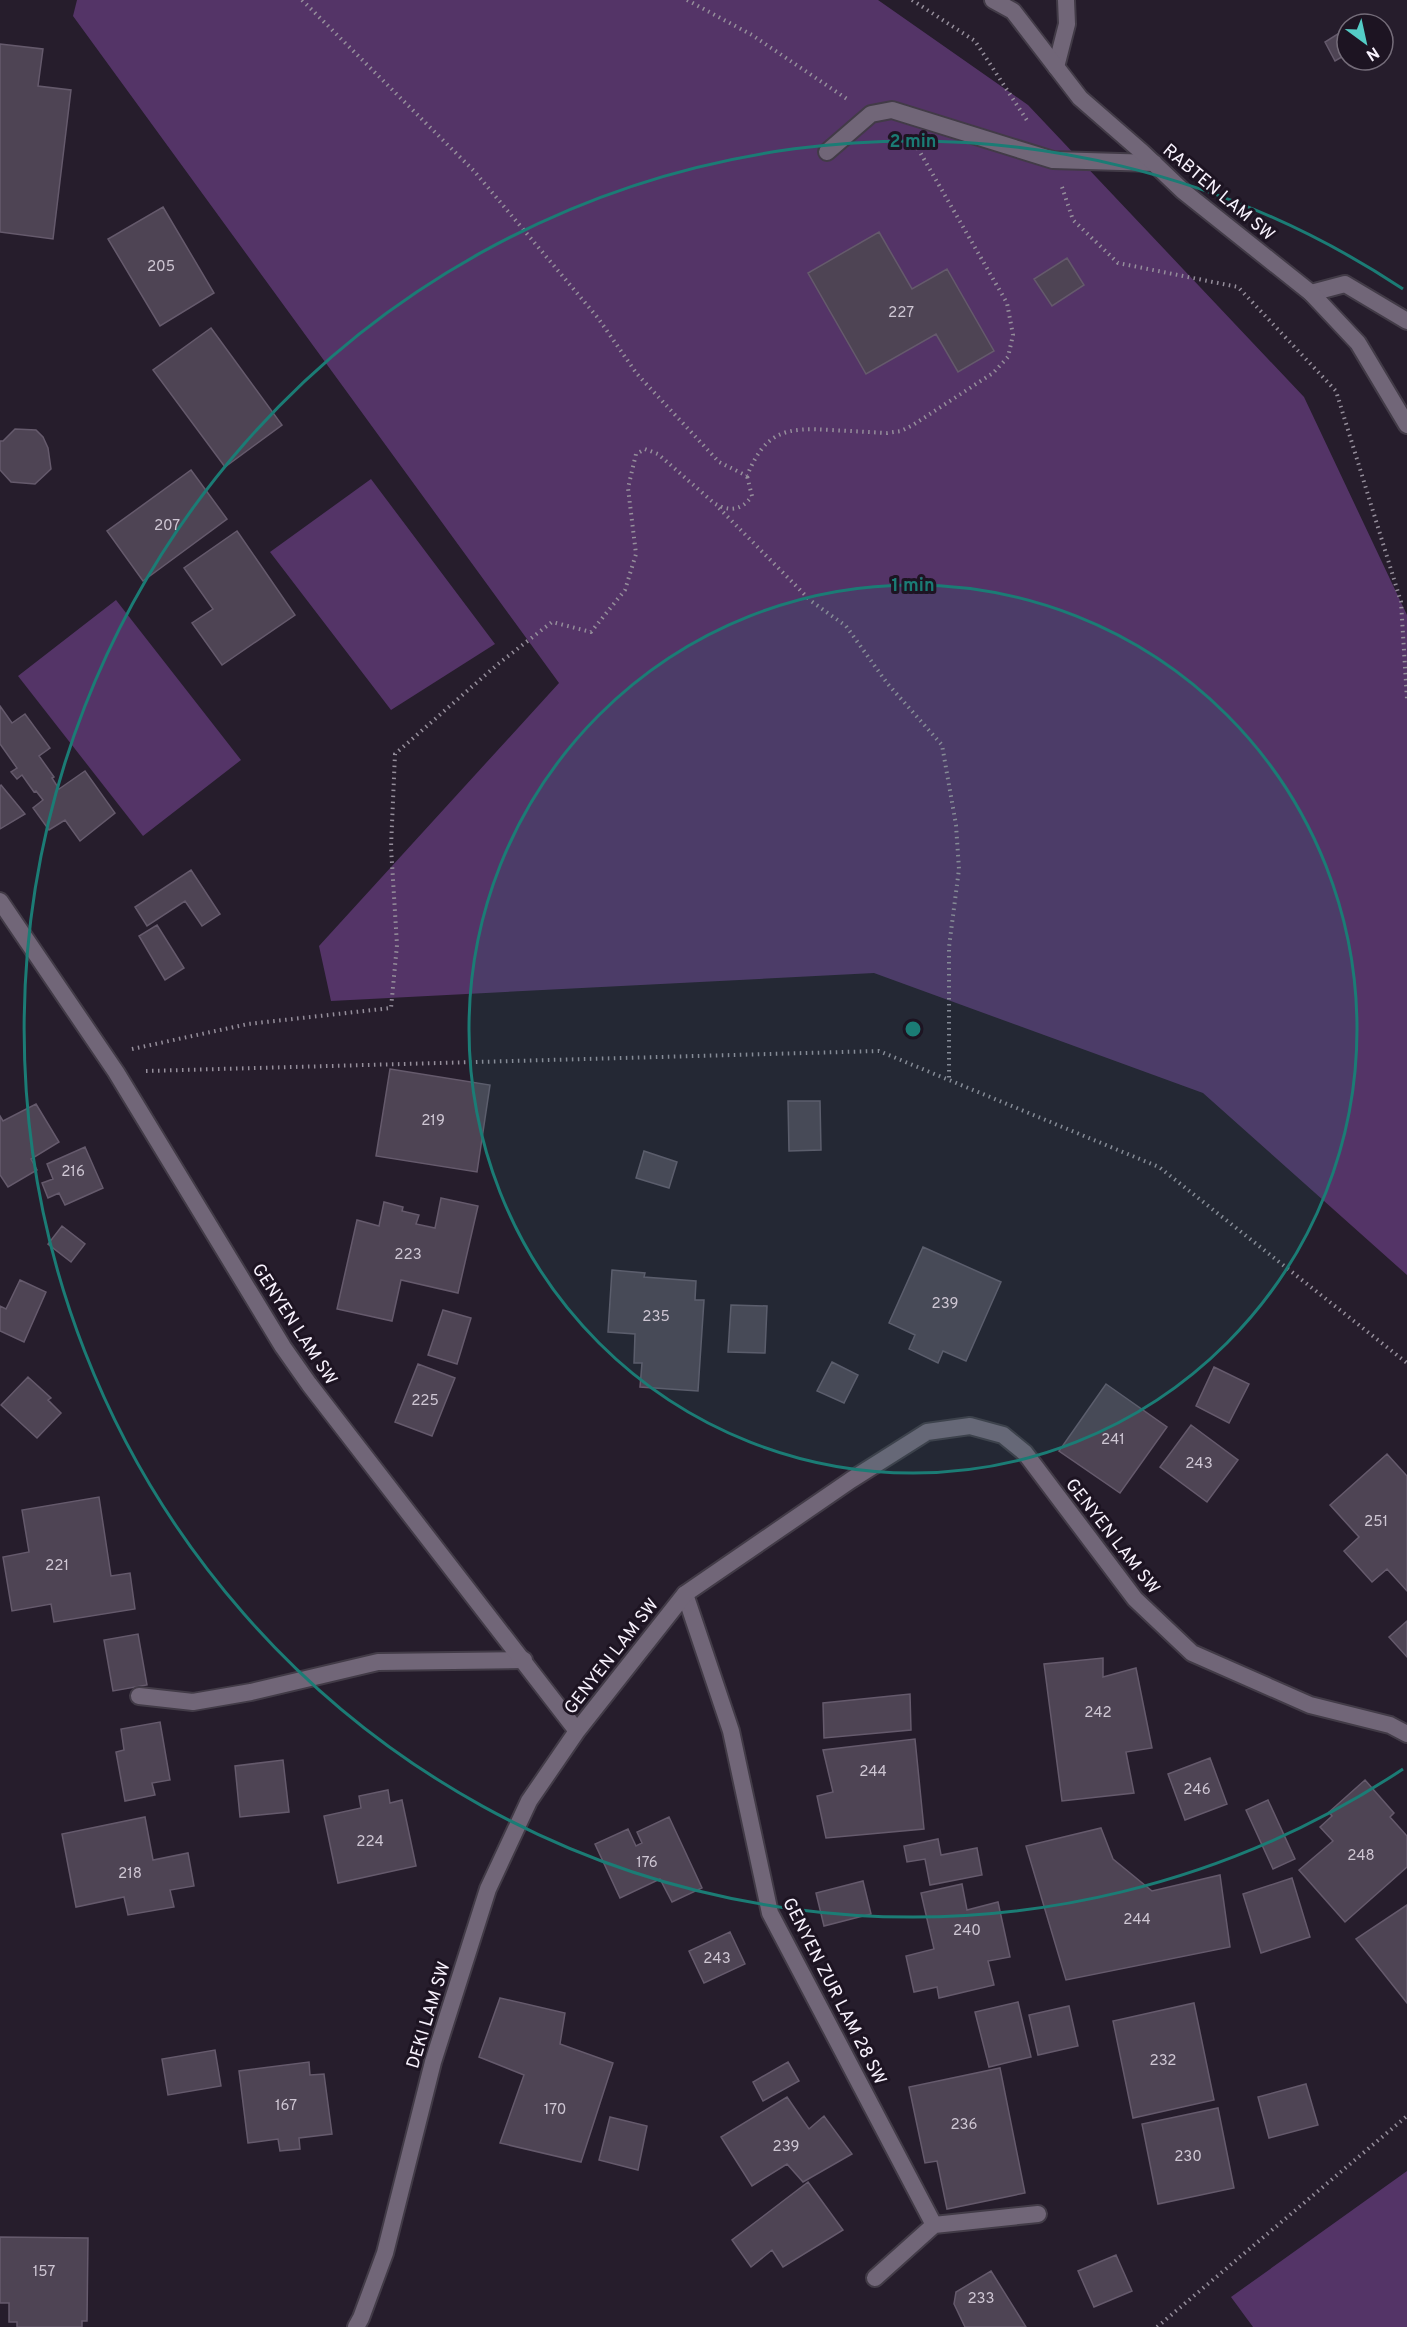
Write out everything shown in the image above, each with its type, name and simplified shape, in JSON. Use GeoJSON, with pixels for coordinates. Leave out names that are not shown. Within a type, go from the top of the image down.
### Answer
{"type":"FeatureCollection","features":[{"type":"Feature","properties":{"kind":"main road","name":"RABTEN LAM SW"},"geometry":{"type":"LineString","coordinates":[[993,0],[1013,11],[1080,98],[1183,191],[1311,293],[1358,343],[1407,425]]}},
{"type":"Feature","properties":{"kind":"main road"},"geometry":{"type":"LineString","coordinates":[[1056,67],[1066,24],[1066,0]]}},
{"type":"Feature","properties":{"kind":"main road"},"geometry":{"type":"LineString","coordinates":[[827,152],[871,114],[892,110],[1053,160],[1154,164]]}},
{"type":"Feature","properties":{"kind":"main road"},"geometry":{"type":"LineString","coordinates":[[1311,293],[1345,284],[1407,321]]}},
{"type":"Feature","properties":{"kind":"main road","name":"GENYEN LAM SW"},"geometry":{"type":"LineString","coordinates":[[0,901],[116,1071],[283,1347],[309,1384],[577,1731],[685,1594],[841,1487],[927,1432],[970,1425],[1003,1435],[1025,1453],[1135,1599],[1192,1653],[1310,1705],[1390,1725],[1407,1734]]}},
{"type":"Feature","properties":{"kind":"main road","name":"GENYEN ZUR LAM 28 SW"},"geometry":{"type":"LineString","coordinates":[[685,1594],[731,1731],[770,1913],[934,2225]]}},
{"type":"Feature","properties":{"kind":"main road"},"geometry":{"type":"LineString","coordinates":[[139,1696],[193,1702],[251,1692],[378,1662],[524,1660]]}},
{"type":"Feature","properties":{"kind":"main road","name":"DEKI LAM SW"},"geometry":{"type":"LineString","coordinates":[[356,2327],[385,2253],[433,2062],[488,1889],[529,1801],[577,1731]]}},
{"type":"Feature","properties":{"kind":"main road"},"geometry":{"type":"LineString","coordinates":[[875,2278],[934,2225],[1038,2214]]}},
{"type":"Feature","properties":{"kind":"path"},"geometry":{"type":"LineString","coordinates":[[302,0],[474,171],[598,318],[638,375],[719,462],[747,477]]}},
{"type":"Feature","properties":{"kind":"path"},"geometry":{"type":"LineString","coordinates":[[687,0],[752,34],[871,114]]}},
{"type":"Feature","properties":{"kind":"path"},"geometry":{"type":"LineString","coordinates":[[912,0],[975,41],[1053,160],[1073,220],[1118,263],[1238,287],[1336,391],[1401,602],[1407,699]]}},
{"type":"Feature","properties":{"kind":"path"},"geometry":{"type":"LineString","coordinates":[[714,503],[722,508],[732,509],[740,508],[747,503],[752,496],[747,477],[754,458],[768,443],[784,432],[800,428],[887,433],[901,431],[993,373],[1008,357],[1013,335],[1007,303],[913,141]]}},
{"type":"Feature","properties":{"kind":"path"},"geometry":{"type":"LineString","coordinates":[[104,1054],[248,1024],[391,1008],[397,945],[392,847],[395,754],[498,664],[552,622],[591,632],[625,590],[636,554],[628,488],[636,454],[645,449],[658,454],[714,503],[811,601],[846,626],[888,683],[942,745],[956,825],[959,869],[949,947],[949,1081]]}},
{"type":"Feature","properties":{"kind":"path"},"geometry":{"type":"LineString","coordinates":[[116,1071],[879,1051],[1159,1167],[1407,1363]]}},
{"type":"Feature","properties":{"kind":"path"},"geometry":{"type":"LineString","coordinates":[[1157,2327],[1407,2116]]}},
{"type":"Feature","properties":{"kind":"shaded area"},"geometry":{"type":"Polygon","coordinates":[[[77,0],[878,0],[1028,105],[1304,397],[1407,615],[1407,1275],[1203,1093],[874,973],[331,1001],[319,946],[559,683],[73,16],[77,0]]]}},
{"type":"Feature","properties":{"kind":"shaded area"},"geometry":{"type":"Polygon","coordinates":[[[371,479],[495,644],[391,710],[270,552],[371,479]]]}},
{"type":"Feature","properties":{"kind":"shaded area"},"geometry":{"type":"Polygon","coordinates":[[[116,600],[241,760],[143,836],[18,676],[116,600]]]}},
{"type":"Feature","properties":{"kind":"shaded area"},"geometry":{"type":"Polygon","coordinates":[[[1407,2171],[1407,2327],[1253,2327],[1231,2297],[1407,2171]]]}},
{"type":"Feature","properties":{"kind":"building"},"geometry":{"type":"Polygon","coordinates":[[[1335,36],[1335,61],[1325,42],[1335,36]]]}},
{"type":"Feature","properties":{"kind":"building"},"geometry":{"type":"Polygon","coordinates":[[[0,44],[43,49],[38,86],[71,90],[53,239],[0,232],[0,44]]]}},
{"type":"Feature","properties":{"kind":"building"},"geometry":{"type":"Polygon","coordinates":[[[163,207],[214,293],[160,326],[108,239],[163,207]]]}},
{"type":"Feature","properties":{"kind":"building"},"geometry":{"type":"Polygon","coordinates":[[[879,232],[912,289],[947,269],[994,351],[958,372],[936,334],[866,374],[808,273],[879,232]]]}},
{"type":"Feature","properties":{"kind":"building"},"geometry":{"type":"Polygon","coordinates":[[[1067,258],[1084,285],[1052,306],[1034,279],[1067,258]]]}},
{"type":"Feature","properties":{"kind":"building"},"geometry":{"type":"Polygon","coordinates":[[[211,328],[282,425],[225,467],[153,370],[211,328]]]}},
{"type":"Feature","properties":{"kind":"building"},"geometry":{"type":"Polygon","coordinates":[[[15,429],[36,430],[43,437],[48,448],[51,469],[35,484],[11,482],[0,470],[0,441],[3,441],[15,429]]]}},
{"type":"Feature","properties":{"kind":"building"},"geometry":{"type":"Polygon","coordinates":[[[191,470],[227,519],[143,581],[107,531],[191,470]]]}},
{"type":"Feature","properties":{"kind":"building"},"geometry":{"type":"Polygon","coordinates":[[[237,531],[295,615],[222,665],[192,623],[213,609],[184,568],[237,531]]]}},
{"type":"Feature","properties":{"kind":"building"},"geometry":{"type":"Polygon","coordinates":[[[0,706],[12,723],[25,714],[50,748],[39,756],[54,777],[52,778],[59,789],[85,771],[115,813],[80,841],[65,820],[49,830],[33,808],[43,800],[22,775],[17,779],[11,772],[17,768],[0,744],[0,706]]]}},
{"type":"Feature","properties":{"kind":"building"},"geometry":{"type":"Polygon","coordinates":[[[0,786],[25,814],[0,829],[0,786]]]}},
{"type":"Feature","properties":{"kind":"building"},"geometry":{"type":"Polygon","coordinates":[[[191,870],[220,914],[202,926],[185,901],[147,926],[135,907],[191,870]]]}},
{"type":"Feature","properties":{"kind":"building"},"geometry":{"type":"Polygon","coordinates":[[[157,925],[184,968],[165,980],[139,936],[157,925]]]}},
{"type":"Feature","properties":{"kind":"building"},"geometry":{"type":"Polygon","coordinates":[[[390,1069],[490,1085],[477,1172],[376,1156],[390,1069]]]}},
{"type":"Feature","properties":{"kind":"building"},"geometry":{"type":"Polygon","coordinates":[[[788,1101],[820,1101],[821,1150],[789,1151],[788,1101]]]}},
{"type":"Feature","properties":{"kind":"building"},"geometry":{"type":"Polygon","coordinates":[[[36,1104],[59,1142],[31,1159],[37,1170],[8,1187],[0,1175],[0,1116],[3,1121],[36,1104]]]}},
{"type":"Feature","properties":{"kind":"building"},"geometry":{"type":"Polygon","coordinates":[[[85,1147],[103,1188],[65,1205],[59,1193],[48,1198],[42,1183],[53,1179],[47,1164],[85,1147]]]}},
{"type":"Feature","properties":{"kind":"building"},"geometry":{"type":"Polygon","coordinates":[[[644,1151],[677,1162],[669,1188],[636,1178],[644,1151]]]}},
{"type":"Feature","properties":{"kind":"building"},"geometry":{"type":"Polygon","coordinates":[[[441,1198],[478,1206],[458,1293],[401,1280],[392,1321],[337,1309],[357,1220],[379,1226],[384,1202],[403,1207],[402,1211],[419,1215],[416,1224],[435,1228],[441,1198]]]}},
{"type":"Feature","properties":{"kind":"building"},"geometry":{"type":"Polygon","coordinates":[[[62,1226],[85,1244],[71,1262],[48,1244],[62,1226]]]}},
{"type":"Feature","properties":{"kind":"building"},"geometry":{"type":"Polygon","coordinates":[[[923,1247],[1001,1282],[966,1361],[943,1351],[938,1363],[909,1349],[915,1335],[889,1323],[923,1247]]]}},
{"type":"Feature","properties":{"kind":"building"},"geometry":{"type":"Polygon","coordinates":[[[612,1270],[645,1273],[644,1277],[696,1281],[695,1300],[704,1300],[698,1391],[640,1387],[642,1363],[634,1363],[635,1334],[608,1332],[612,1270]]]}},
{"type":"Feature","properties":{"kind":"building"},"geometry":{"type":"Polygon","coordinates":[[[20,1280],[46,1292],[24,1342],[0,1331],[0,1306],[6,1309],[20,1280]]]}},
{"type":"Feature","properties":{"kind":"building"},"geometry":{"type":"Polygon","coordinates":[[[731,1305],[767,1306],[765,1353],[728,1352],[731,1305]]]}},
{"type":"Feature","properties":{"kind":"building"},"geometry":{"type":"Polygon","coordinates":[[[443,1310],[471,1318],[457,1364],[428,1355],[443,1310]]]}},
{"type":"Feature","properties":{"kind":"building"},"geometry":{"type":"Polygon","coordinates":[[[832,1362],[858,1375],[844,1403],[817,1391],[832,1362]]]}},
{"type":"Feature","properties":{"kind":"building"},"geometry":{"type":"Polygon","coordinates":[[[418,1364],[455,1378],[432,1436],[395,1422],[418,1364]]]}},
{"type":"Feature","properties":{"kind":"building"},"geometry":{"type":"Polygon","coordinates":[[[1214,1367],[1249,1384],[1229,1423],[1196,1406],[1214,1367]]]}},
{"type":"Feature","properties":{"kind":"building"},"geometry":{"type":"Polygon","coordinates":[[[28,1377],[51,1398],[48,1400],[61,1413],[37,1438],[1,1405],[28,1377]]]}},
{"type":"Feature","properties":{"kind":"building"},"geometry":{"type":"Polygon","coordinates":[[[1106,1384],[1167,1427],[1120,1493],[1059,1451],[1106,1384]]]}},
{"type":"Feature","properties":{"kind":"building"},"geometry":{"type":"Polygon","coordinates":[[[1191,1425],[1238,1460],[1207,1502],[1160,1467],[1191,1425]]]}},
{"type":"Feature","properties":{"kind":"building"},"geometry":{"type":"Polygon","coordinates":[[[1387,1454],[1407,1476],[1407,1591],[1387,1569],[1372,1582],[1344,1551],[1359,1537],[1330,1505],[1387,1454]]]}},
{"type":"Feature","properties":{"kind":"building"},"geometry":{"type":"Polygon","coordinates":[[[99,1497],[111,1576],[130,1573],[135,1609],[54,1622],[51,1604],[12,1611],[3,1557],[29,1552],[22,1510],[99,1497]]]}},
{"type":"Feature","properties":{"kind":"building"},"geometry":{"type":"Polygon","coordinates":[[[1407,1621],[1407,1657],[1389,1637],[1407,1621]]]}},
{"type":"Feature","properties":{"kind":"building"},"geometry":{"type":"Polygon","coordinates":[[[138,1634],[147,1685],[113,1691],[104,1640],[138,1634]]]}},
{"type":"Feature","properties":{"kind":"building"},"geometry":{"type":"Polygon","coordinates":[[[1103,1658],[1103,1677],[1136,1668],[1152,1748],[1126,1752],[1134,1793],[1062,1801],[1044,1664],[1103,1658]]]}},
{"type":"Feature","properties":{"kind":"building"},"geometry":{"type":"Polygon","coordinates":[[[910,1694],[911,1730],[824,1738],[823,1703],[910,1694]]]}},
{"type":"Feature","properties":{"kind":"building"},"geometry":{"type":"Polygon","coordinates":[[[160,1722],[170,1780],[152,1783],[155,1795],[125,1801],[116,1752],[124,1750],[121,1729],[160,1722]]]}},
{"type":"Feature","properties":{"kind":"building"},"geometry":{"type":"Polygon","coordinates":[[[915,1739],[924,1829],[826,1838],[817,1796],[833,1792],[823,1750],[915,1739]]]}},
{"type":"Feature","properties":{"kind":"building"},"geometry":{"type":"Polygon","coordinates":[[[1210,1758],[1227,1804],[1185,1820],[1168,1774],[1210,1758]]]}},
{"type":"Feature","properties":{"kind":"building"},"geometry":{"type":"Polygon","coordinates":[[[283,1760],[289,1812],[240,1817],[235,1766],[283,1760]]]}},
{"type":"Feature","properties":{"kind":"building"},"geometry":{"type":"Polygon","coordinates":[[[1365,1780],[1394,1813],[1390,1817],[1407,1836],[1407,1867],[1345,1922],[1299,1870],[1333,1841],[1320,1827],[1332,1816],[1329,1812],[1365,1780]]]}},
{"type":"Feature","properties":{"kind":"building"},"geometry":{"type":"Polygon","coordinates":[[[388,1790],[390,1803],[402,1800],[416,1866],[338,1883],[324,1816],[361,1808],[359,1796],[388,1790]]]}},
{"type":"Feature","properties":{"kind":"building"},"geometry":{"type":"Polygon","coordinates":[[[1268,1800],[1295,1859],[1273,1869],[1246,1810],[1268,1800]]]}},
{"type":"Feature","properties":{"kind":"building"},"geometry":{"type":"Polygon","coordinates":[[[145,1817],[153,1860],[188,1853],[194,1886],[170,1890],[174,1907],[128,1915],[124,1897],[76,1907],[62,1834],[145,1817]]]}},
{"type":"Feature","properties":{"kind":"building"},"geometry":{"type":"Polygon","coordinates":[[[669,1817],[702,1888],[672,1902],[660,1879],[620,1898],[595,1844],[628,1829],[636,1846],[642,1843],[637,1832],[669,1817]]]}},
{"type":"Feature","properties":{"kind":"building"},"geometry":{"type":"Polygon","coordinates":[[[1101,1828],[1113,1859],[1152,1891],[1220,1875],[1230,1947],[1066,1980],[1026,1846],[1101,1828]]]}},
{"type":"Feature","properties":{"kind":"building"},"geometry":{"type":"Polygon","coordinates":[[[938,1839],[941,1855],[977,1848],[982,1875],[930,1885],[925,1859],[907,1862],[904,1846],[938,1839]]]}},
{"type":"Feature","properties":{"kind":"building"},"geometry":{"type":"Polygon","coordinates":[[[1292,1878],[1310,1937],[1261,1953],[1243,1894],[1292,1878]]]}},
{"type":"Feature","properties":{"kind":"building"},"geometry":{"type":"Polygon","coordinates":[[[863,1881],[871,1914],[824,1926],[816,1893],[863,1881]]]}},
{"type":"Feature","properties":{"kind":"building"},"geometry":{"type":"Polygon","coordinates":[[[962,1884],[967,1910],[998,1902],[1010,1957],[988,1961],[994,1985],[939,1998],[937,1987],[914,1992],[906,1956],[934,1949],[921,1893],[962,1884]]]}},
{"type":"Feature","properties":{"kind":"building"},"geometry":{"type":"Polygon","coordinates":[[[1407,1905],[1407,2003],[1356,1939],[1407,1905]]]}},
{"type":"Feature","properties":{"kind":"building"},"geometry":{"type":"Polygon","coordinates":[[[730,1932],[745,1964],[704,1983],[689,1951],[730,1932]]]}},
{"type":"Feature","properties":{"kind":"building"},"geometry":{"type":"Polygon","coordinates":[[[500,1998],[565,2013],[560,2044],[613,2063],[581,2162],[500,2143],[524,2075],[479,2057],[500,1998]]]}},
{"type":"Feature","properties":{"kind":"building"},"geometry":{"type":"Polygon","coordinates":[[[1018,2002],[1031,2057],[989,2067],[975,2012],[1018,2002]]]}},
{"type":"Feature","properties":{"kind":"building"},"geometry":{"type":"Polygon","coordinates":[[[1194,2003],[1214,2100],[1133,2118],[1113,2021],[1194,2003]]]}},
{"type":"Feature","properties":{"kind":"building"},"geometry":{"type":"Polygon","coordinates":[[[1069,2006],[1078,2046],[1038,2055],[1029,2015],[1069,2006]]]}},
{"type":"Feature","properties":{"kind":"building"},"geometry":{"type":"Polygon","coordinates":[[[215,2050],[221,2086],[168,2095],[162,2059],[215,2050]]]}},
{"type":"Feature","properties":{"kind":"building"},"geometry":{"type":"Polygon","coordinates":[[[309,2062],[310,2075],[324,2074],[332,2134],[299,2138],[300,2149],[280,2151],[278,2139],[248,2143],[239,2071],[309,2062]]]}},
{"type":"Feature","properties":{"kind":"building"},"geometry":{"type":"Polygon","coordinates":[[[788,2062],[799,2081],[763,2101],[753,2082],[788,2062]]]}},
{"type":"Feature","properties":{"kind":"building"},"geometry":{"type":"Polygon","coordinates":[[[1000,2068],[1025,2193],[947,2209],[937,2161],[925,2163],[909,2087],[1000,2068]]]}},
{"type":"Feature","properties":{"kind":"building"},"geometry":{"type":"Polygon","coordinates":[[[1306,2084],[1318,2125],[1269,2138],[1258,2097],[1306,2084]]]}},
{"type":"Feature","properties":{"kind":"building"},"geometry":{"type":"Polygon","coordinates":[[[787,2097],[809,2129],[824,2116],[852,2154],[803,2182],[787,2164],[752,2186],[721,2137],[787,2097]]]}},
{"type":"Feature","properties":{"kind":"building"},"geometry":{"type":"Polygon","coordinates":[[[1218,2108],[1234,2188],[1158,2204],[1142,2124],[1218,2108]]]}},
{"type":"Feature","properties":{"kind":"building"},"geometry":{"type":"Polygon","coordinates":[[[610,2117],[647,2126],[638,2170],[599,2160],[610,2117]]]}},
{"type":"Feature","properties":{"kind":"building"},"geometry":{"type":"Polygon","coordinates":[[[808,2182],[843,2230],[783,2267],[772,2250],[751,2267],[732,2240],[808,2182]]]}},
{"type":"Feature","properties":{"kind":"building"},"geometry":{"type":"Polygon","coordinates":[[[0,2237],[88,2238],[87,2321],[82,2321],[82,2327],[17,2327],[17,2322],[9,2322],[9,2303],[0,2303],[0,2237]]]}},
{"type":"Feature","properties":{"kind":"building"},"geometry":{"type":"Polygon","coordinates":[[[1116,2255],[1132,2291],[1094,2307],[1078,2271],[1116,2255]]]}},
{"type":"Feature","properties":{"kind":"building"},"geometry":{"type":"Polygon","coordinates":[[[991,2271],[1026,2327],[965,2327],[954,2304],[956,2292],[991,2271]]]}}]}
